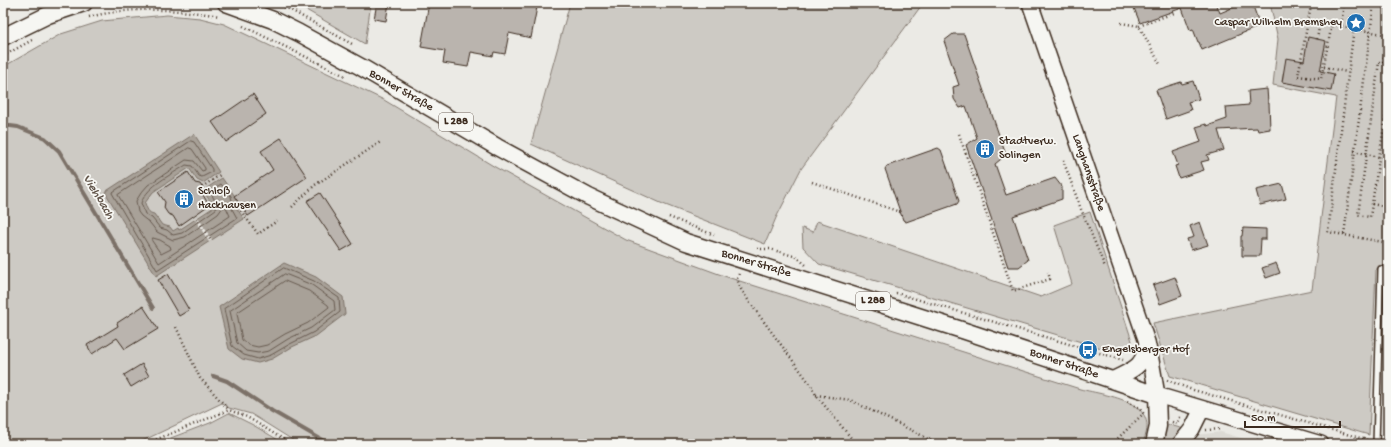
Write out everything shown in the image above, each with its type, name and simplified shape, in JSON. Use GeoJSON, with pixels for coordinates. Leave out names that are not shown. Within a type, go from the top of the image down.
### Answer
{"type":"FeatureCollection","features":[{"type":"Feature","properties":{"kind":"main road"},"geometry":{"type":"LineString","coordinates":[[3,37],[48,15],[84,3]]}},
{"type":"Feature","properties":{"kind":"main road","name":"Bonner Straße"},"geometry":{"type":"LineString","coordinates":[[226,3],[273,20],[299,33],[344,57],[497,147],[589,197],[686,242],[1157,395]]}},
{"type":"Feature","properties":{"kind":"main road"},"geometry":{"type":"LineString","coordinates":[[1154,444],[1158,426],[1157,395]]}},
{"type":"Feature","properties":{"kind":"street","name":"Langhansstraße"},"geometry":{"type":"LineString","coordinates":[[1030,3],[1147,342],[1157,395]]}},
{"type":"Feature","properties":{"kind":"street"},"geometry":{"type":"LineString","coordinates":[[1112,380],[1137,367],[1145,355],[1147,342]]}},
{"type":"Feature","properties":{"kind":"street","name":"Bonner Straße"},"geometry":{"type":"LineString","coordinates":[[1157,395],[1320,444]]}},
{"type":"Feature","properties":{"kind":"street"},"geometry":{"type":"LineString","coordinates":[[1180,444],[1192,429],[1202,409]]}},
{"type":"Feature","properties":{"kind":"lane"},"geometry":{"type":"LineString","coordinates":[[1376,443],[1381,269]]}},
{"type":"Feature","properties":{"kind":"path"},"geometry":{"type":"LineString","coordinates":[[273,3],[287,8],[358,48]]}},
{"type":"Feature","properties":{"kind":"path"},"geometry":{"type":"LineString","coordinates":[[1295,3],[1311,4],[1298,76],[1321,80],[1332,24]]}},
{"type":"Feature","properties":{"kind":"path"},"geometry":{"type":"LineString","coordinates":[[1341,26],[1344,3]]}},
{"type":"Feature","properties":{"kind":"path"},"geometry":{"type":"LineString","coordinates":[[1344,235],[1374,3],[1388,6]]}},
{"type":"Feature","properties":{"kind":"path"},"geometry":{"type":"LineString","coordinates":[[1121,23],[1139,26],[1174,13]]}},
{"type":"Feature","properties":{"kind":"path"},"geometry":{"type":"LineString","coordinates":[[1308,21],[1388,35],[1383,62]]}},
{"type":"Feature","properties":{"kind":"path"},"geometry":{"type":"LineString","coordinates":[[1317,39],[1320,22]]}},
{"type":"Feature","properties":{"kind":"path"},"geometry":{"type":"LineString","coordinates":[[1139,26],[1161,66]]}},
{"type":"Feature","properties":{"kind":"path"},"geometry":{"type":"LineString","coordinates":[[1354,28],[1347,72],[1328,232],[1388,243]]}},
{"type":"Feature","properties":{"kind":"path"},"geometry":{"type":"LineString","coordinates":[[1388,63],[1379,62],[1358,215],[1370,217],[1388,100]]}},
{"type":"Feature","properties":{"kind":"path"},"geometry":{"type":"LineString","coordinates":[[1324,67],[1347,72]]}},
{"type":"Feature","properties":{"kind":"path"},"geometry":{"type":"LineString","coordinates":[[960,134],[1013,291],[1050,279],[1048,272]]}},
{"type":"Feature","properties":{"kind":"path"},"geometry":{"type":"LineString","coordinates":[[292,207],[314,185],[382,141]]}},
{"type":"Feature","properties":{"kind":"path"},"geometry":{"type":"LineString","coordinates":[[1354,151],[1380,156]]}},
{"type":"Feature","properties":{"kind":"path"},"geometry":{"type":"LineString","coordinates":[[1063,160],[1080,208]]}},
{"type":"Feature","properties":{"kind":"path"},"geometry":{"type":"LineString","coordinates":[[202,187],[220,175]]}},
{"type":"Feature","properties":{"kind":"path"},"geometry":{"type":"LineString","coordinates":[[812,182],[900,212]]}},
{"type":"Feature","properties":{"kind":"path"},"geometry":{"type":"LineString","coordinates":[[236,204],[258,234],[277,222]]}},
{"type":"Feature","properties":{"kind":"path"},"geometry":{"type":"LineString","coordinates":[[1372,204],[1388,207]]}},
{"type":"Feature","properties":{"kind":"path"},"geometry":{"type":"LineString","coordinates":[[662,214],[720,237]]}},
{"type":"Feature","properties":{"kind":"path"},"geometry":{"type":"LineString","coordinates":[[197,218],[211,241]]}},
{"type":"Feature","properties":{"kind":"path"},"geometry":{"type":"LineString","coordinates":[[756,249],[770,249],[797,257],[807,266]]}},
{"type":"Feature","properties":{"kind":"path"},"geometry":{"type":"LineString","coordinates":[[737,278],[741,289],[750,303],[811,385],[816,395],[856,444]]}},
{"type":"Feature","properties":{"kind":"path"},"geometry":{"type":"LineString","coordinates":[[891,291],[1124,360]]}},
{"type":"Feature","properties":{"kind":"path"},"geometry":{"type":"LineString","coordinates":[[176,327],[200,378],[229,410],[247,417],[291,444]]}},
{"type":"Feature","properties":{"kind":"path"},"geometry":{"type":"LineString","coordinates":[[1154,374],[1190,389],[1376,443]]}},
{"type":"Feature","properties":{"kind":"path"},"geometry":{"type":"LineString","coordinates":[[816,395],[850,400],[936,444]]}},
{"type":"Feature","properties":{"kind":"path"},"geometry":{"type":"LineString","coordinates":[[145,444],[229,410]]}},
{"type":"Feature","properties":{"kind":"path"},"geometry":{"type":"LineString","coordinates":[[1112,444],[1143,414]]}},
{"type":"Feature","properties":{"kind":"path"},"geometry":{"type":"LineString","coordinates":[[1192,429],[1221,429],[1228,431]]}},
{"type":"Feature","properties":{"kind":"path"},"geometry":{"type":"LineString","coordinates":[[1254,440],[1268,444]]}},
{"type":"Feature","properties":{"kind":"shaded area"},"geometry":{"type":"Polygon","coordinates":[[[294,3],[371,3],[365,44],[294,3]]]}},
{"type":"Feature","properties":{"kind":"shaded area"},"geometry":{"type":"Polygon","coordinates":[[[570,3],[929,3],[921,6],[801,169],[776,218],[765,244],[663,204],[531,144],[570,3]]]}},
{"type":"Feature","properties":{"kind":"shaded area"},"geometry":{"type":"Polygon","coordinates":[[[1270,3],[1388,3],[1388,270],[1376,269],[1369,435],[1170,376],[1153,323],[1312,290],[1336,97],[1273,85],[1278,39],[1270,3]]]}},
{"type":"Feature","properties":{"kind":"shaded area"},"geometry":{"type":"Polygon","coordinates":[[[167,15],[200,18],[224,24],[384,100],[495,167],[626,240],[727,277],[1080,389],[1105,394],[1130,403],[1146,418],[1147,430],[1142,444],[299,444],[251,414],[229,408],[222,403],[138,443],[48,444],[3,442],[3,67],[61,34],[102,21],[167,15]]]}},
{"type":"Feature","properties":{"kind":"shaded area"},"geometry":{"type":"Polygon","coordinates":[[[1090,212],[1132,341],[1127,351],[1115,352],[819,264],[803,247],[802,228],[813,232],[817,221],[1041,297],[1072,284],[1054,225],[1090,212]]]}},
{"type":"Feature","properties":{"kind":"shaded area"},"geometry":{"type":"Polygon","coordinates":[[[229,413],[285,444],[155,444],[210,423],[229,413]]]}},
{"type":"Feature","properties":{"kind":"shaded area"},"geometry":{"type":"Polygon","coordinates":[[[1166,424],[1184,429],[1172,444],[1160,444],[1166,424]]]}},
{"type":"Feature","properties":{"kind":"shaded area"},"geometry":{"type":"Polygon","coordinates":[[[1221,432],[1260,444],[1187,444],[1195,435],[1221,432]]]}},
{"type":"Feature","properties":{"kind":"water"},"geometry":{"type":"Polygon","coordinates":[[[194,134],[219,172],[203,183],[197,180],[189,168],[153,192],[145,203],[148,210],[150,213],[154,214],[162,225],[170,227],[173,231],[178,228],[179,230],[214,207],[206,195],[207,188],[222,178],[239,202],[235,206],[244,219],[156,276],[105,192],[194,134]]]}},
{"type":"Feature","properties":{"kind":"water"},"geometry":{"type":"Polygon","coordinates":[[[284,263],[316,277],[343,297],[345,314],[316,336],[292,347],[272,359],[258,363],[242,359],[229,349],[219,307],[284,263]]]}},
{"type":"Feature","properties":{"kind":"pier"},"geometry":{"type":"Polygon","coordinates":[[[198,217],[212,240],[209,242],[195,219],[198,217]]]}},
{"type":"Feature","properties":{"kind":"building"},"geometry":{"type":"Polygon","coordinates":[[[377,3],[389,3],[386,21],[374,19],[377,3]]]}},
{"type":"Feature","properties":{"kind":"building"},"geometry":{"type":"Polygon","coordinates":[[[429,3],[500,3],[537,7],[531,38],[509,33],[505,54],[494,52],[493,56],[471,52],[468,67],[443,63],[445,51],[421,47],[429,3]]]}},
{"type":"Feature","properties":{"kind":"building"},"geometry":{"type":"Polygon","coordinates":[[[1132,3],[1216,3],[1220,13],[1244,3],[1252,3],[1260,26],[1202,50],[1193,29],[1190,30],[1182,8],[1140,23],[1132,3]]]}},
{"type":"Feature","properties":{"kind":"building","name":"Stadtverw. Solingen"},"geometry":{"type":"Polygon","coordinates":[[[953,34],[964,34],[1006,155],[995,164],[1006,195],[1055,178],[1062,187],[1062,199],[1013,216],[1028,260],[1019,267],[1008,267],[966,145],[977,138],[966,106],[960,108],[954,99],[953,87],[959,85],[944,41],[953,34]]]}},
{"type":"Feature","properties":{"kind":"building"},"geometry":{"type":"Polygon","coordinates":[[[1308,37],[1326,41],[1320,71],[1334,74],[1331,91],[1282,82],[1286,58],[1304,61],[1308,37]]]}},
{"type":"Feature","properties":{"kind":"building"},"geometry":{"type":"Polygon","coordinates":[[[1193,81],[1199,99],[1188,102],[1191,110],[1166,119],[1156,90],[1181,82],[1182,84],[1193,81]]]}},
{"type":"Feature","properties":{"kind":"building"},"geometry":{"type":"Polygon","coordinates":[[[1267,89],[1270,129],[1258,131],[1257,128],[1218,130],[1224,150],[1207,155],[1209,160],[1201,162],[1204,170],[1179,178],[1175,166],[1178,165],[1173,152],[1201,142],[1196,127],[1206,124],[1207,126],[1227,119],[1226,107],[1249,105],[1248,91],[1267,89]]]}},
{"type":"Feature","properties":{"kind":"building"},"geometry":{"type":"Polygon","coordinates":[[[253,94],[266,114],[226,142],[212,122],[253,94]]]}},
{"type":"Feature","properties":{"kind":"building"},"geometry":{"type":"Polygon","coordinates":[[[281,138],[307,177],[248,216],[234,196],[273,170],[261,151],[281,138]]]}},
{"type":"Feature","properties":{"kind":"building"},"geometry":{"type":"Polygon","coordinates":[[[938,148],[941,150],[959,201],[957,204],[906,222],[903,220],[885,169],[887,166],[938,148]]]}},
{"type":"Feature","properties":{"kind":"building","name":"Schloß Hackhausen"},"geometry":{"type":"Polygon","coordinates":[[[188,172],[195,183],[200,184],[202,187],[204,191],[203,195],[209,205],[179,226],[173,216],[168,214],[164,208],[165,202],[158,192],[188,172]]]}},
{"type":"Feature","properties":{"kind":"building"},"geometry":{"type":"Polygon","coordinates":[[[1282,184],[1286,199],[1260,205],[1256,190],[1282,184]]]}},
{"type":"Feature","properties":{"kind":"building"},"geometry":{"type":"Polygon","coordinates":[[[320,193],[353,244],[341,251],[307,201],[320,193]]]}},
{"type":"Feature","properties":{"kind":"building"},"geometry":{"type":"Polygon","coordinates":[[[1200,222],[1208,245],[1191,250],[1187,239],[1194,237],[1190,226],[1200,222]]]}},
{"type":"Feature","properties":{"kind":"building"},"geometry":{"type":"Polygon","coordinates":[[[1243,228],[1266,229],[1266,239],[1261,239],[1260,256],[1242,256],[1241,236],[1243,228]]]}},
{"type":"Feature","properties":{"kind":"building"},"geometry":{"type":"Polygon","coordinates":[[[1276,263],[1280,273],[1266,278],[1262,268],[1276,263]]]}},
{"type":"Feature","properties":{"kind":"building"},"geometry":{"type":"Polygon","coordinates":[[[168,274],[189,310],[179,316],[158,280],[168,274]]]}},
{"type":"Feature","properties":{"kind":"building"},"geometry":{"type":"Polygon","coordinates":[[[1175,277],[1182,296],[1160,304],[1153,285],[1175,277]]]}},
{"type":"Feature","properties":{"kind":"building"},"geometry":{"type":"Polygon","coordinates":[[[143,306],[158,329],[125,349],[117,338],[92,354],[87,345],[118,326],[117,323],[143,306]]]}},
{"type":"Feature","properties":{"kind":"building"},"geometry":{"type":"Polygon","coordinates":[[[142,364],[149,376],[131,387],[124,375],[142,364]]]}},
{"type":"Feature","properties":{"kind":"waterway","name":"Viehbach"},"geometry":{"type":"LineString","coordinates":[[3,125],[18,127],[45,138],[59,151],[153,308]]}},
{"type":"Feature","properties":{"kind":"waterway","name":"Viehbach"},"geometry":{"type":"LineString","coordinates":[[213,376],[227,381],[272,411],[329,444]]}},
{"type":"Feature","properties":{"kind":"place","name":"Caspar Wilhelm Bremshey"},"geometry":{"type":"Point","coordinates":[1356,23]}},
{"type":"Feature","properties":{"kind":"place","name":"Stadtverw. Solingen"},"geometry":{"type":"Point","coordinates":[985,149]}},
{"type":"Feature","properties":{"kind":"place","name":"Schloß Hackhausen"},"geometry":{"type":"Point","coordinates":[184,199]}},
{"type":"Feature","properties":{"kind":"place","name":"Engelsberger Hof"},"geometry":{"type":"Point","coordinates":[1088,350]}}]}
